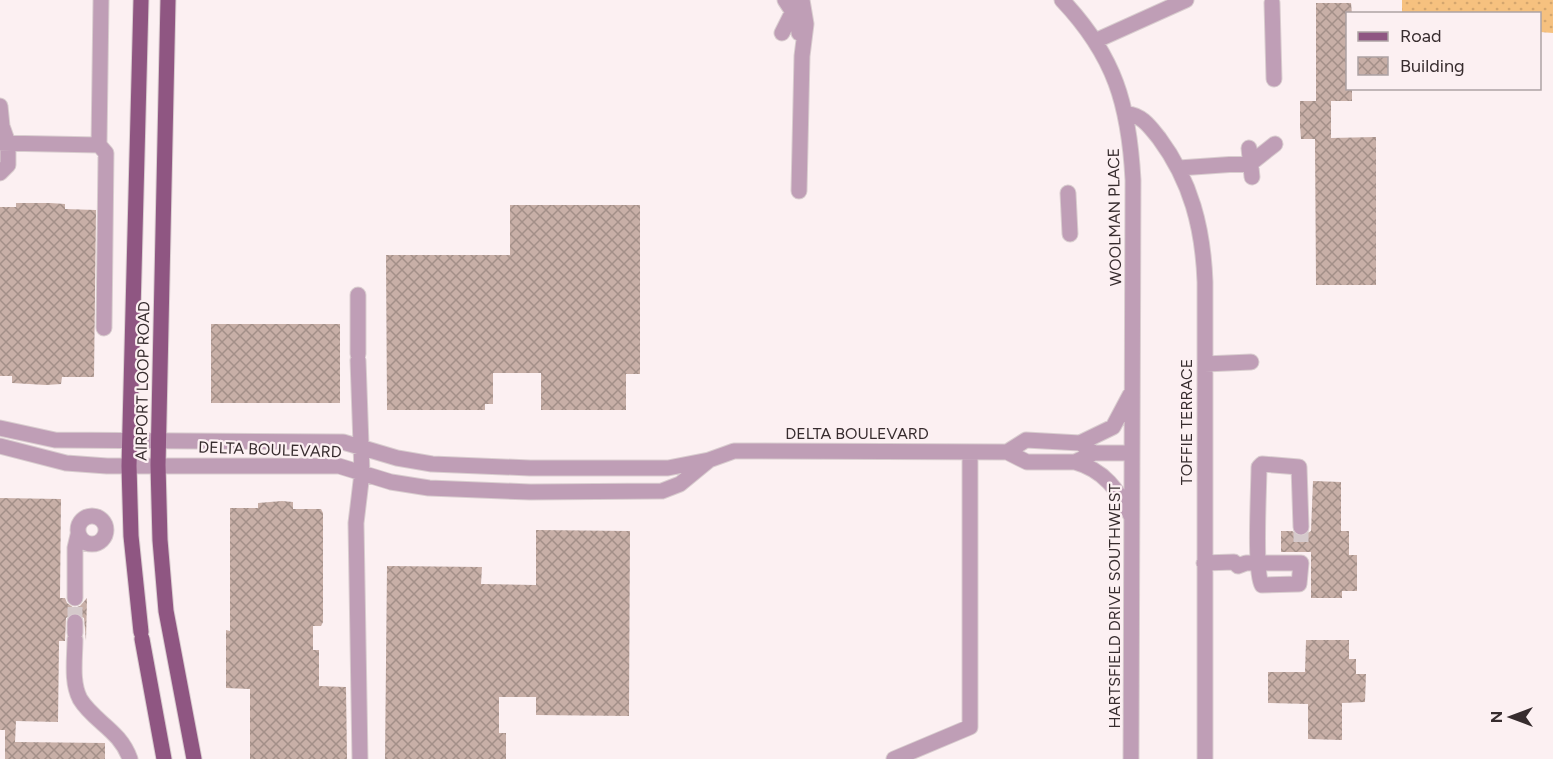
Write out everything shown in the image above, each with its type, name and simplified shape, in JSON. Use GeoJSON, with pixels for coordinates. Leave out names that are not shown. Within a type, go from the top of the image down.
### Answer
{"type":"FeatureCollection","features":[{"type":"Feature","properties":{"kind":"main road","name":"AIRPORT LOOP ROAD"},"geometry":{"type":"LineString","coordinates":[[141,0],[129,466],[131,537],[142,636],[164,759]]}},
{"type":"Feature","properties":{"kind":"main road","name":"AIRPORT LOOP ROAD"},"geometry":{"type":"LineString","coordinates":[[168,0],[158,465],[160,540],[166,611],[194,759]]}},
{"type":"Feature","properties":{"kind":"street"},"geometry":{"type":"LineString","coordinates":[[101,0],[99,145],[106,153],[104,328]]}},
{"type":"Feature","properties":{"kind":"street","name":"WOOLMAN PLACE"},"geometry":{"type":"LineString","coordinates":[[1062,0],[1095,41],[1111,69],[1127,114],[1133,180],[1132,453]]}},
{"type":"Feature","properties":{"kind":"street"},"geometry":{"type":"LineString","coordinates":[[1095,41],[1186,0]]}},
{"type":"Feature","properties":{"kind":"street"},"geometry":{"type":"LineString","coordinates":[[783,33],[795,3]]}},
{"type":"Feature","properties":{"kind":"street"},"geometry":{"type":"LineString","coordinates":[[795,3],[806,24],[802,56],[798,191]]}},
{"type":"Feature","properties":{"kind":"street"},"geometry":{"type":"LineString","coordinates":[[1272,3],[1274,79]]}},
{"type":"Feature","properties":{"kind":"street"},"geometry":{"type":"LineString","coordinates":[[0,106],[8,165],[0,173]]}},
{"type":"Feature","properties":{"kind":"street","name":"TOFFIE TERRACE"},"geometry":{"type":"LineString","coordinates":[[1127,114],[1134,114],[1146,122],[1179,168],[1194,203],[1203,250],[1205,759]]}},
{"type":"Feature","properties":{"kind":"street"},"geometry":{"type":"LineString","coordinates":[[4,143],[99,145]]}},
{"type":"Feature","properties":{"kind":"street"},"geometry":{"type":"LineString","coordinates":[[1179,168],[1251,163],[1275,144]]}},
{"type":"Feature","properties":{"kind":"street"},"geometry":{"type":"LineString","coordinates":[[1068,193],[1070,234]]}},
{"type":"Feature","properties":{"kind":"street"},"geometry":{"type":"LineString","coordinates":[[358,295],[362,473],[356,523],[360,759]]}},
{"type":"Feature","properties":{"kind":"street"},"geometry":{"type":"LineString","coordinates":[[1205,364],[1251,363]]}},
{"type":"Feature","properties":{"kind":"street"},"geometry":{"type":"LineString","coordinates":[[1094,453],[1080,443],[1113,427],[1132,390]]}},
{"type":"Feature","properties":{"kind":"street","name":"DELTA BOULEVARD"},"geometry":{"type":"LineString","coordinates":[[0,428],[55,440],[343,442],[397,458],[432,464],[521,468],[668,468],[709,460],[734,450],[1006,452],[1027,462],[1075,462],[1094,453],[1132,453]]}},
{"type":"Feature","properties":{"kind":"street","name":"DELTA BOULEVARD"},"geometry":{"type":"LineString","coordinates":[[1006,452],[1026,440],[1080,443]]}},
{"type":"Feature","properties":{"kind":"street","name":"DELTA BOULEVARD"},"geometry":{"type":"LineString","coordinates":[[0,446],[66,463],[129,466],[339,466],[429,488],[530,492],[662,491],[680,484],[709,460]]}},
{"type":"Feature","properties":{"kind":"street"},"geometry":{"type":"LineString","coordinates":[[894,759],[970,727],[970,452]]}},
{"type":"Feature","properties":{"kind":"street","name":"HARTSFIELD DRIVE SOUTHWEST"},"geometry":{"type":"LineString","coordinates":[[1131,759],[1132,453]]}},
{"type":"Feature","properties":{"kind":"street"},"geometry":{"type":"LineString","coordinates":[[1075,462],[1092,466],[1109,480],[1132,518]]}},
{"type":"Feature","properties":{"kind":"street"},"geometry":{"type":"LineString","coordinates":[[1204,563],[1246,563],[1301,556],[1299,584],[1262,585],[1246,563],[1259,467],[1262,464],[1299,466],[1301,527]]}},
{"type":"Feature","properties":{"kind":"street"},"geometry":{"type":"LineString","coordinates":[[75,598],[75,548],[80,521],[94,516],[105,525],[103,556]]}},
{"type":"Feature","properties":{"kind":"street"},"geometry":{"type":"LineString","coordinates":[[78,535],[89,545],[103,540]]}},
{"type":"Feature","properties":{"kind":"street"},"geometry":{"type":"LineString","coordinates":[[75,631],[74,681],[81,700],[112,729],[126,746],[130,759]]}},
{"type":"Feature","properties":{"kind":"shaded area"},"geometry":{"type":"Polygon","coordinates":[[[1402,0],[1553,0],[1553,33],[1541,32],[1541,12],[1402,12],[1402,0]]]}},
{"type":"Feature","properties":{"kind":"building"},"geometry":{"type":"Polygon","coordinates":[[[1316,3],[1351,3],[1352,12],[1346,12],[1346,90],[1352,90],[1352,101],[1331,101],[1331,138],[1376,137],[1376,285],[1316,285],[1315,139],[1301,139],[1300,101],[1316,101],[1316,3]]]}},
{"type":"Feature","properties":{"kind":"building"},"geometry":{"type":"Polygon","coordinates":[[[16,203],[65,204],[65,209],[96,210],[94,377],[62,377],[61,384],[46,385],[12,383],[12,376],[0,376],[0,207],[16,207],[16,203]]]}},
{"type":"Feature","properties":{"kind":"building"},"geometry":{"type":"Polygon","coordinates":[[[510,205],[640,205],[640,374],[626,374],[626,410],[541,410],[541,373],[493,373],[493,404],[485,404],[485,410],[387,410],[386,255],[510,255],[510,205]]]}},
{"type":"Feature","properties":{"kind":"building"},"geometry":{"type":"Polygon","coordinates":[[[211,324],[340,324],[340,403],[211,403],[211,324]]]}},
{"type":"Feature","properties":{"kind":"building"},"geometry":{"type":"Polygon","coordinates":[[[1313,481],[1341,482],[1341,531],[1349,531],[1349,555],[1357,555],[1357,591],[1342,591],[1342,598],[1311,598],[1311,552],[1281,552],[1281,531],[1292,531],[1301,537],[1311,531],[1313,481]]]}},
{"type":"Feature","properties":{"kind":"building"},"geometry":{"type":"Polygon","coordinates":[[[0,498],[61,499],[60,598],[65,598],[67,603],[74,608],[80,606],[87,598],[86,641],[84,618],[74,612],[66,618],[65,641],[59,641],[58,722],[16,721],[15,742],[105,743],[105,759],[5,759],[5,730],[0,730],[0,498]]]}},
{"type":"Feature","properties":{"kind":"building"},"geometry":{"type":"Polygon","coordinates":[[[293,502],[293,509],[321,509],[323,513],[323,622],[321,626],[313,626],[313,650],[319,650],[319,686],[346,687],[347,759],[250,759],[250,689],[226,688],[226,630],[230,631],[230,508],[258,508],[258,503],[293,502]]]}},
{"type":"Feature","properties":{"kind":"building"},"geometry":{"type":"Polygon","coordinates":[[[536,530],[630,531],[629,716],[536,715],[536,697],[499,697],[499,733],[506,733],[506,759],[385,759],[387,566],[482,567],[481,584],[536,585],[536,530]]]}},
{"type":"Feature","properties":{"kind":"building"},"geometry":{"type":"Polygon","coordinates":[[[1306,640],[1349,640],[1349,659],[1356,659],[1356,674],[1366,674],[1365,702],[1342,703],[1342,740],[1308,739],[1308,704],[1268,703],[1268,672],[1305,672],[1306,640]]]}},
{"type":"Feature","properties":{"kind":"tunnel"},"geometry":{"type":"LineString","coordinates":[[1301,527],[1301,549]]}},
{"type":"Feature","properties":{"kind":"tunnel"},"geometry":{"type":"LineString","coordinates":[[75,598],[75,622]]}}]}
